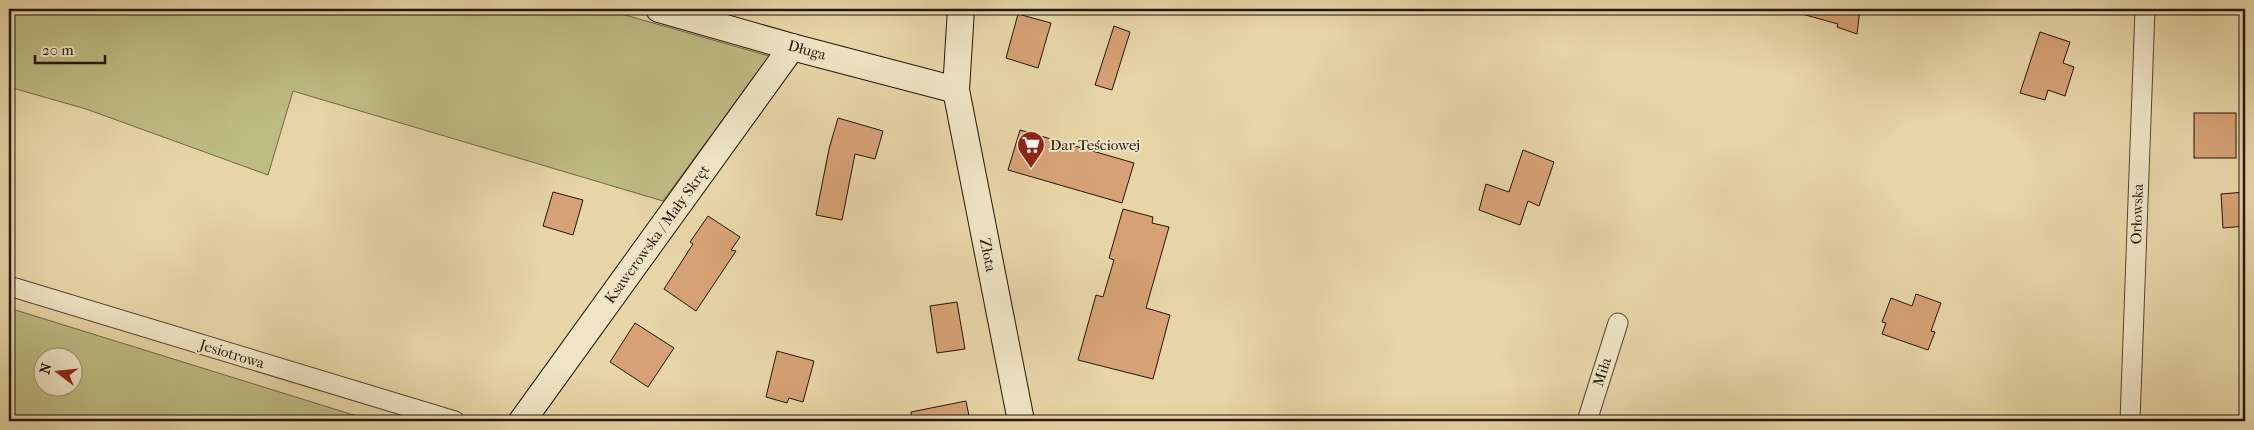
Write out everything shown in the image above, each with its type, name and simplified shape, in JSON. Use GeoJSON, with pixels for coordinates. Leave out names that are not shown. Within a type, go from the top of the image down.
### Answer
{"type":"FeatureCollection","features":[{"type":"Feature","properties":{"kind":"street","name":"Długa"},"geometry":{"type":"LineString","coordinates":[[659,9],[792,47],[956,90]]}},
{"type":"Feature","properties":{"kind":"street","name":"Złota"},"geometry":{"type":"LineString","coordinates":[[961,9],[956,90],[1021,421]]}},
{"type":"Feature","properties":{"kind":"street","name":"Orłowska"},"geometry":{"type":"LineString","coordinates":[[2130,420],[2145,9]]}},
{"type":"Feature","properties":{"kind":"street","name":"Ksawerowska / Mały Skręt"},"geometry":{"type":"LineString","coordinates":[[522,421],[792,47]]}},
{"type":"Feature","properties":{"kind":"street","name":"Jesiotrowa"},"geometry":{"type":"LineString","coordinates":[[9,286],[455,421]]}},
{"type":"Feature","properties":{"kind":"street","name":"Miła"},"geometry":{"type":"LineString","coordinates":[[1586,421],[1618,323]]}},
{"type":"Feature","properties":{"kind":"shaded area"},"geometry":{"type":"Polygon","coordinates":[[[9,9],[604,9],[769,56],[663,201],[293,91],[268,175],[86,109],[9,87],[9,9]]]}},
{"type":"Feature","properties":{"kind":"shaded area"},"geometry":{"type":"Polygon","coordinates":[[[9,308],[373,421],[9,421],[9,308]]]}},
{"type":"Feature","properties":{"kind":"building"},"geometry":{"type":"Polygon","coordinates":[[[1803,9],[1860,9],[1857,34],[1837,27],[1838,24],[1802,14],[1803,9]]]}},
{"type":"Feature","properties":{"kind":"building"},"geometry":{"type":"Polygon","coordinates":[[[1018,14],[1051,23],[1038,68],[1006,58],[1018,14]]]}},
{"type":"Feature","properties":{"kind":"building"},"geometry":{"type":"Polygon","coordinates":[[[1114,26],[1130,32],[1112,90],[1095,85],[1114,26]]]}},
{"type":"Feature","properties":{"kind":"building"},"geometry":{"type":"Polygon","coordinates":[[[2040,32],[2070,42],[2063,63],[2074,67],[2065,96],[2048,90],[2045,100],[2020,93],[2040,32]]]}},
{"type":"Feature","properties":{"kind":"building"},"geometry":{"type":"Polygon","coordinates":[[[2194,113],[2236,113],[2236,158],[2194,158],[2194,113]]]}},
{"type":"Feature","properties":{"kind":"building"},"geometry":{"type":"Polygon","coordinates":[[[838,118],[883,131],[875,159],[855,154],[842,220],[816,215],[829,149],[838,118]]]}},
{"type":"Feature","properties":{"kind":"building"},"geometry":{"type":"Polygon","coordinates":[[[1020,130],[1134,163],[1122,203],[1008,170],[1020,130]]]}},
{"type":"Feature","properties":{"kind":"building"},"geometry":{"type":"Polygon","coordinates":[[[1523,150],[1554,162],[1539,206],[1528,201],[1520,225],[1479,210],[1486,184],[1509,192],[1523,150]]]}},
{"type":"Feature","properties":{"kind":"building"},"geometry":{"type":"Polygon","coordinates":[[[553,192],[583,200],[573,235],[543,226],[553,192]]]}},
{"type":"Feature","properties":{"kind":"building"},"geometry":{"type":"Polygon","coordinates":[[[2245,192],[2245,226],[2223,228],[2221,194],[2245,192]]]}},
{"type":"Feature","properties":{"kind":"building"},"geometry":{"type":"Polygon","coordinates":[[[1123,209],[1153,217],[1152,223],[1169,227],[1146,308],[1170,315],[1153,379],[1078,360],[1096,295],[1103,297],[1114,260],[1109,258],[1123,209]]]}},
{"type":"Feature","properties":{"kind":"building"},"geometry":{"type":"Polygon","coordinates":[[[708,216],[740,237],[731,250],[736,251],[696,311],[664,289],[693,244],[690,242],[708,216]]]}},
{"type":"Feature","properties":{"kind":"building"},"geometry":{"type":"Polygon","coordinates":[[[1916,294],[1941,303],[1931,331],[1935,332],[1928,350],[1882,334],[1886,323],[1882,322],[1891,298],[1912,306],[1916,294]]]}},
{"type":"Feature","properties":{"kind":"building"},"geometry":{"type":"Polygon","coordinates":[[[957,302],[965,349],[937,353],[930,306],[957,302]]]}},
{"type":"Feature","properties":{"kind":"building"},"geometry":{"type":"Polygon","coordinates":[[[635,323],[674,348],[648,387],[610,362],[635,323]]]}},
{"type":"Feature","properties":{"kind":"building"},"geometry":{"type":"Polygon","coordinates":[[[777,351],[814,361],[803,402],[789,398],[787,403],[766,397],[777,351]]]}},
{"type":"Feature","properties":{"kind":"building"},"geometry":{"type":"Polygon","coordinates":[[[966,401],[970,421],[912,421],[911,412],[966,401]]]}},
{"type":"Feature","properties":{"kind":"place","name":"Dar Teściowej"},"geometry":{"type":"Point","coordinates":[1031,169]}}]}
